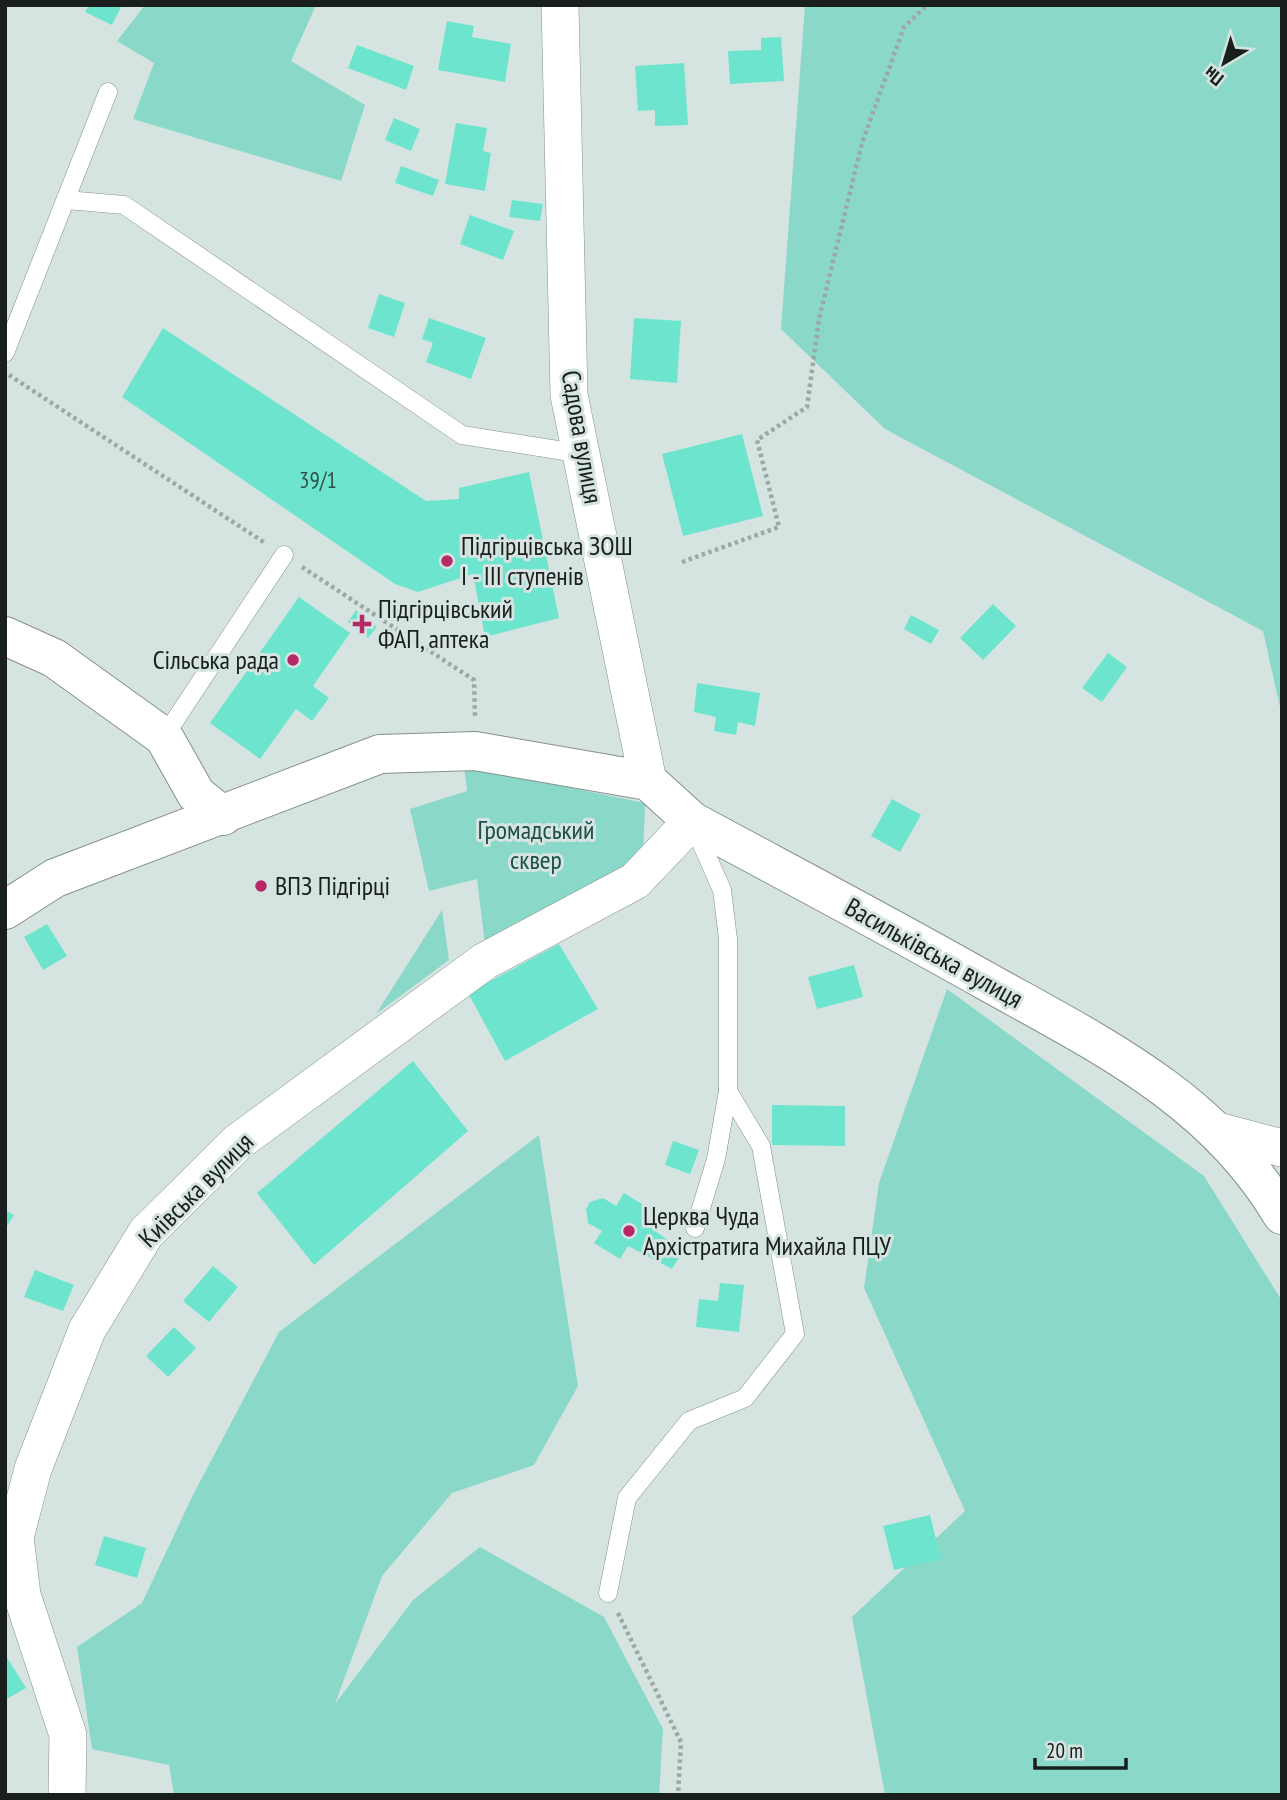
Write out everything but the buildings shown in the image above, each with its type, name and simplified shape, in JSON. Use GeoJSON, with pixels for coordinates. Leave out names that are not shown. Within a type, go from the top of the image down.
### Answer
{"type":"FeatureCollection","features":[{"type":"Feature","properties":{"kind":"street","name":"Садова вулиця"},"geometry":{"type":"LineString","coordinates":[[560,5],[569,395],[648,781]]}},
{"type":"Feature","properties":{"kind":"street"},"geometry":{"type":"LineString","coordinates":[[5,636],[54,658],[164,737],[196,794],[223,816]]}},
{"type":"Feature","properties":{"kind":"street"},"geometry":{"type":"LineString","coordinates":[[5,910],[55,878],[380,754],[475,751],[648,781]]}},
{"type":"Feature","properties":{"kind":"street","name":"Васильківська вулиця"},"geometry":{"type":"LineString","coordinates":[[648,781],[692,821],[1138,1067],[1217,1131],[1267,1190],[1282,1215]]}},
{"type":"Feature","properties":{"kind":"street","name":"Київська вулиця"},"geometry":{"type":"LineString","coordinates":[[67,1795],[68,1735],[22,1595],[15,1537],[33,1469],[87,1330],[146,1233],[238,1142],[485,961],[635,881],[692,821]]}},
{"type":"Feature","properties":{"kind":"street","name":"Васильківська вулиця"},"geometry":{"type":"LineString","coordinates":[[1217,1131],[1282,1148]]}},
{"type":"Feature","properties":{"kind":"lane"},"geometry":{"type":"LineString","coordinates":[[5,353],[108,92]]}},
{"type":"Feature","properties":{"kind":"lane"},"geometry":{"type":"LineString","coordinates":[[66,200],[124,205],[462,435],[583,454]]}},
{"type":"Feature","properties":{"kind":"lane"},"geometry":{"type":"LineString","coordinates":[[164,737],[284,555]]}},
{"type":"Feature","properties":{"kind":"lane"},"geometry":{"type":"LineString","coordinates":[[692,821],[722,890],[727,927],[728,1091],[716,1159],[695,1228]]}},
{"type":"Feature","properties":{"kind":"lane"},"geometry":{"type":"LineString","coordinates":[[608,1593],[627,1498],[689,1421],[744,1398],[795,1334],[761,1146],[728,1091]]}},
{"type":"Feature","properties":{"kind":"path"},"geometry":{"type":"LineString","coordinates":[[681,562],[779,527],[757,440],[807,407],[819,319],[862,144],[904,27],[927,5]]}},
{"type":"Feature","properties":{"kind":"path"},"geometry":{"type":"LineString","coordinates":[[608,1593],[681,1742],[678,1795]]}},
{"type":"Feature","properties":{"kind":"green space"},"geometry":{"type":"Polygon","coordinates":[[[145,5],[316,5],[291,61],[365,105],[341,181],[133,119],[154,63],[117,41],[145,5]]]}},
{"type":"Feature","properties":{"kind":"green space"},"geometry":{"type":"Polygon","coordinates":[[[805,5],[1282,5],[1282,716],[1263,631],[885,429],[781,329],[805,5]]]}},
{"type":"Feature","properties":{"kind":"green space","name":"Громадський сквер"},"geometry":{"type":"Polygon","coordinates":[[[464,766],[645,803],[643,859],[485,944],[477,879],[429,891],[410,809],[467,791],[464,766]]]}},
{"type":"Feature","properties":{"kind":"green space"},"geometry":{"type":"Polygon","coordinates":[[[442,910],[449,960],[376,1014],[442,910]]]}},
{"type":"Feature","properties":{"kind":"green space"},"geometry":{"type":"Polygon","coordinates":[[[947,989],[1204,1176],[1282,1301],[1282,1795],[885,1795],[852,1617],[965,1511],[864,1288],[879,1183],[947,989]]]}},
{"type":"Feature","properties":{"kind":"green space"},"geometry":{"type":"Polygon","coordinates":[[[539,1135],[578,1386],[534,1465],[452,1493],[382,1576],[335,1704],[413,1600],[480,1547],[604,1617],[663,1729],[659,1795],[174,1795],[169,1765],[92,1749],[77,1647],[142,1603],[193,1495],[279,1332],[539,1135]]]}},
{"type":"Feature","properties":{"kind":"place","name":"Підгірцівська ЗОШ І - ІІІ ступенів"},"geometry":{"type":"Point","coordinates":[447,561]}},
{"type":"Feature","properties":{"kind":"place","name":"Підгірцівський ФАП, аптека"},"geometry":{"type":"Point","coordinates":[362,624]}},
{"type":"Feature","properties":{"kind":"place","name":"Сільська рада"},"geometry":{"type":"Point","coordinates":[293,660]}},
{"type":"Feature","properties":{"kind":"place","name":"ВПЗ Підгірці"},"geometry":{"type":"Point","coordinates":[261,886]}},
{"type":"Feature","properties":{"kind":"place","name":"Церква Чуда Архістратига Михайла ПЦУ"},"geometry":{"type":"Point","coordinates":[629,1231]}}]}
